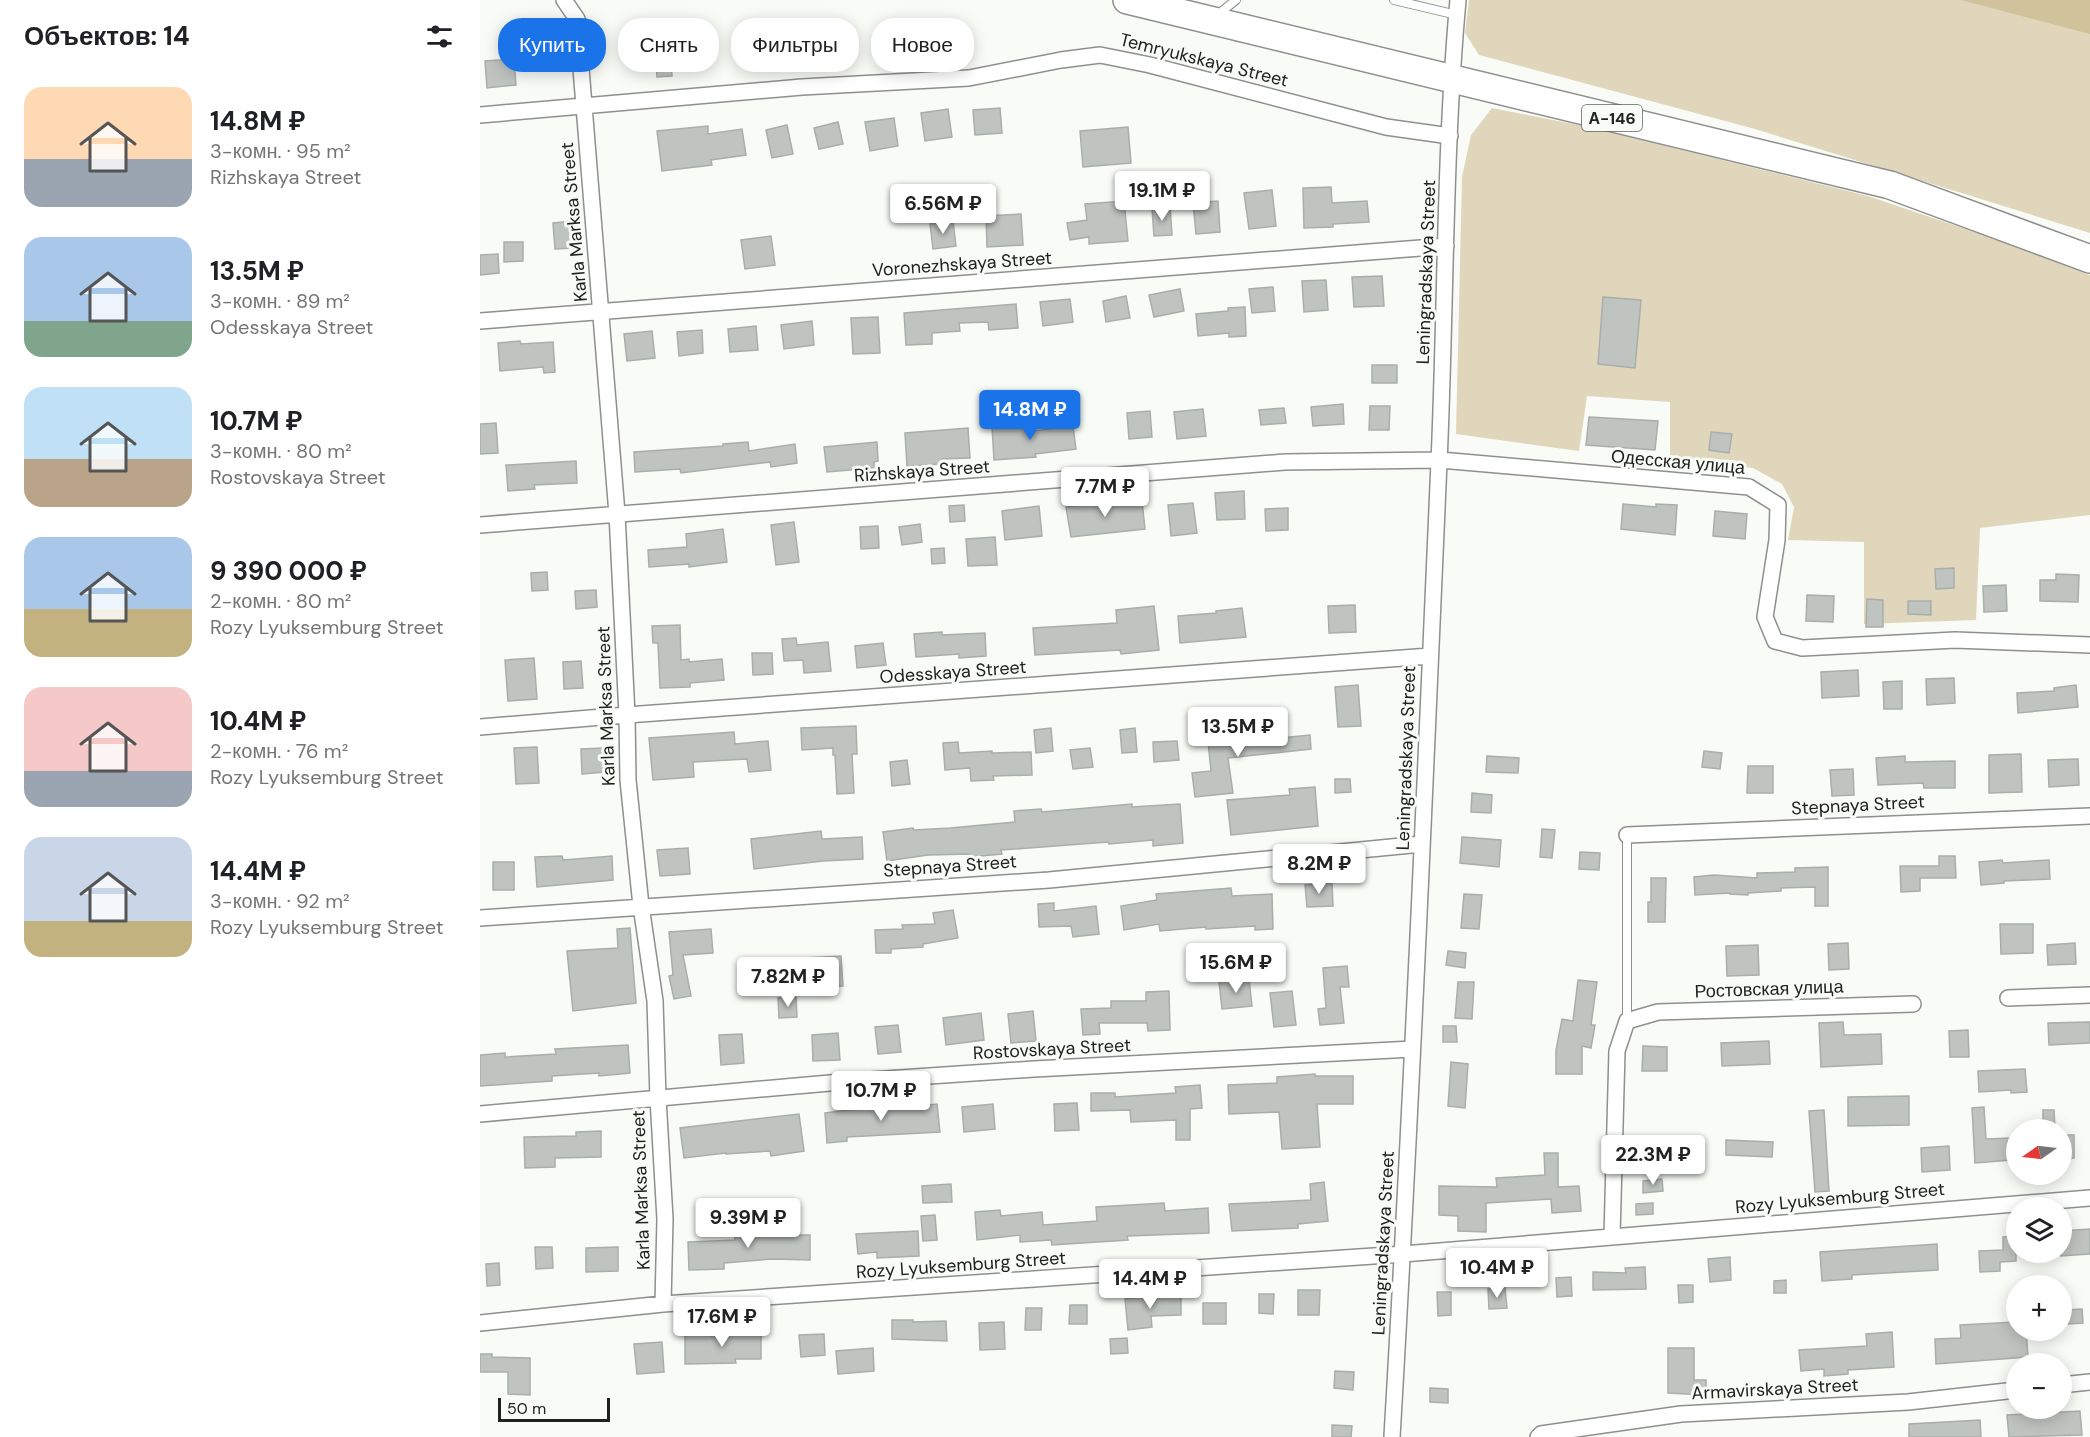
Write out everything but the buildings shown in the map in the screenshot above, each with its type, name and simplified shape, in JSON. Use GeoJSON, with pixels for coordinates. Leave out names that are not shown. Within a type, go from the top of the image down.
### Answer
{"type":"FeatureCollection","features":[{"type":"Feature","properties":{"kind":"highway","name":"А-146"},"geometry":{"type":"LineString","coordinates":[[1127,0],[1890,185],[2090,259]]}},
{"type":"Feature","properties":{"kind":"street","name":"Karla Marksa Street"},"geometry":{"type":"LineString","coordinates":[[564,0],[577,19],[617,514],[628,780],[641,906],[655,1001],[658,1098],[666,1219],[663,1304]]}},
{"type":"Feature","properties":{"kind":"street","name":"Leningradskaya Street"},"geometry":{"type":"LineString","coordinates":[[1392,1437],[1403,1254],[1440,460],[1451,80],[1457,8]]}},
{"type":"Feature","properties":{"kind":"street","name":"Temryukskaya Street"},"geometry":{"type":"LineString","coordinates":[[480,115],[802,87],[969,78],[1061,60],[1100,55],[1150,65],[1386,127],[1450,136]]}},
{"type":"Feature","properties":{"kind":"street","name":"Voronezhskaya Street"},"geometry":{"type":"LineString","coordinates":[[480,321],[1446,246]]}},
{"type":"Feature","properties":{"kind":"street","name":"Rizhskaya Street"},"geometry":{"type":"LineString","coordinates":[[480,525],[1285,462],[1440,460]]}},
{"type":"Feature","properties":{"kind":"street","name":"Одесская улица"},"geometry":{"type":"LineString","coordinates":[[1440,460],[1749,486],[1778,505],[1777,540],[1765,617],[1775,641],[1802,648],[1955,640],[2090,645]]}},
{"type":"Feature","properties":{"kind":"street","name":"Odesskaya Street"},"geometry":{"type":"LineString","coordinates":[[480,727],[1430,656]]}},
{"type":"Feature","properties":{"kind":"street","name":"Stepnaya Street"},"geometry":{"type":"LineString","coordinates":[[1627,835],[2090,816]]}},
{"type":"Feature","properties":{"kind":"street","name":"Stepnaya Street"},"geometry":{"type":"LineString","coordinates":[[480,918],[1049,880],[1422,844]]}},
{"type":"Feature","properties":{"kind":"street"},"geometry":{"type":"LineString","coordinates":[[2008,998],[2090,995]]}},
{"type":"Feature","properties":{"kind":"street","name":"Ростовская улица"},"geometry":{"type":"LineString","coordinates":[[1627,1021],[1658,1012],[1913,1004]]}},
{"type":"Feature","properties":{"kind":"street"},"geometry":{"type":"LineString","coordinates":[[1612,1236],[1617,1052],[1627,1021]]}},
{"type":"Feature","properties":{"kind":"street","name":"Rostovskaya Street"},"geometry":{"type":"LineString","coordinates":[[480,1114],[842,1082],[1412,1048]]}},
{"type":"Feature","properties":{"kind":"street","name":"Rozy Lyuksemburg Street"},"geometry":{"type":"LineString","coordinates":[[480,1323],[663,1304],[1403,1254],[2090,1198]]}},
{"type":"Feature","properties":{"kind":"street"},"geometry":{"type":"LineString","coordinates":[[2072,1384],[2090,1382]]}},
{"type":"Feature","properties":{"kind":"street","name":"Armavirskaya Street"},"geometry":{"type":"LineString","coordinates":[[1538,1437],[1541,1434],[1681,1414],[1908,1402],[2006,1391]]}},
{"type":"Feature","properties":{"kind":"lane"},"geometry":{"type":"LineString","coordinates":[[1211,21],[1236,0]]}},
{"type":"Feature","properties":{"kind":"lane"},"geometry":{"type":"LineString","coordinates":[[1394,0],[1457,8]]}},
{"type":"Feature","properties":{"kind":"lane"},"geometry":{"type":"LineString","coordinates":[[1627,835],[1627,1021]]}},
{"type":"Feature","properties":{"kind":"shaded area"},"geometry":{"type":"Polygon","coordinates":[[[1469,0],[2090,0],[2090,233],[1755,129],[1479,55],[1465,33],[1469,0]]]}},
{"type":"Feature","properties":{"kind":"shaded area"},"geometry":{"type":"Polygon","coordinates":[[[1961,0],[2090,0],[2090,34],[1961,0]]]}},
{"type":"Feature","properties":{"kind":"shaded area"},"geometry":{"type":"Polygon","coordinates":[[[1492,108],[1593,128],[1868,196],[2054,259],[2090,275],[2090,515],[1980,528],[1976,620],[1864,624],[1864,542],[1788,540],[1794,507],[1782,484],[1753,468],[1670,459],[1670,402],[1587,396],[1579,451],[1456,434],[1462,177],[1471,135],[1492,108]]]}}]}
